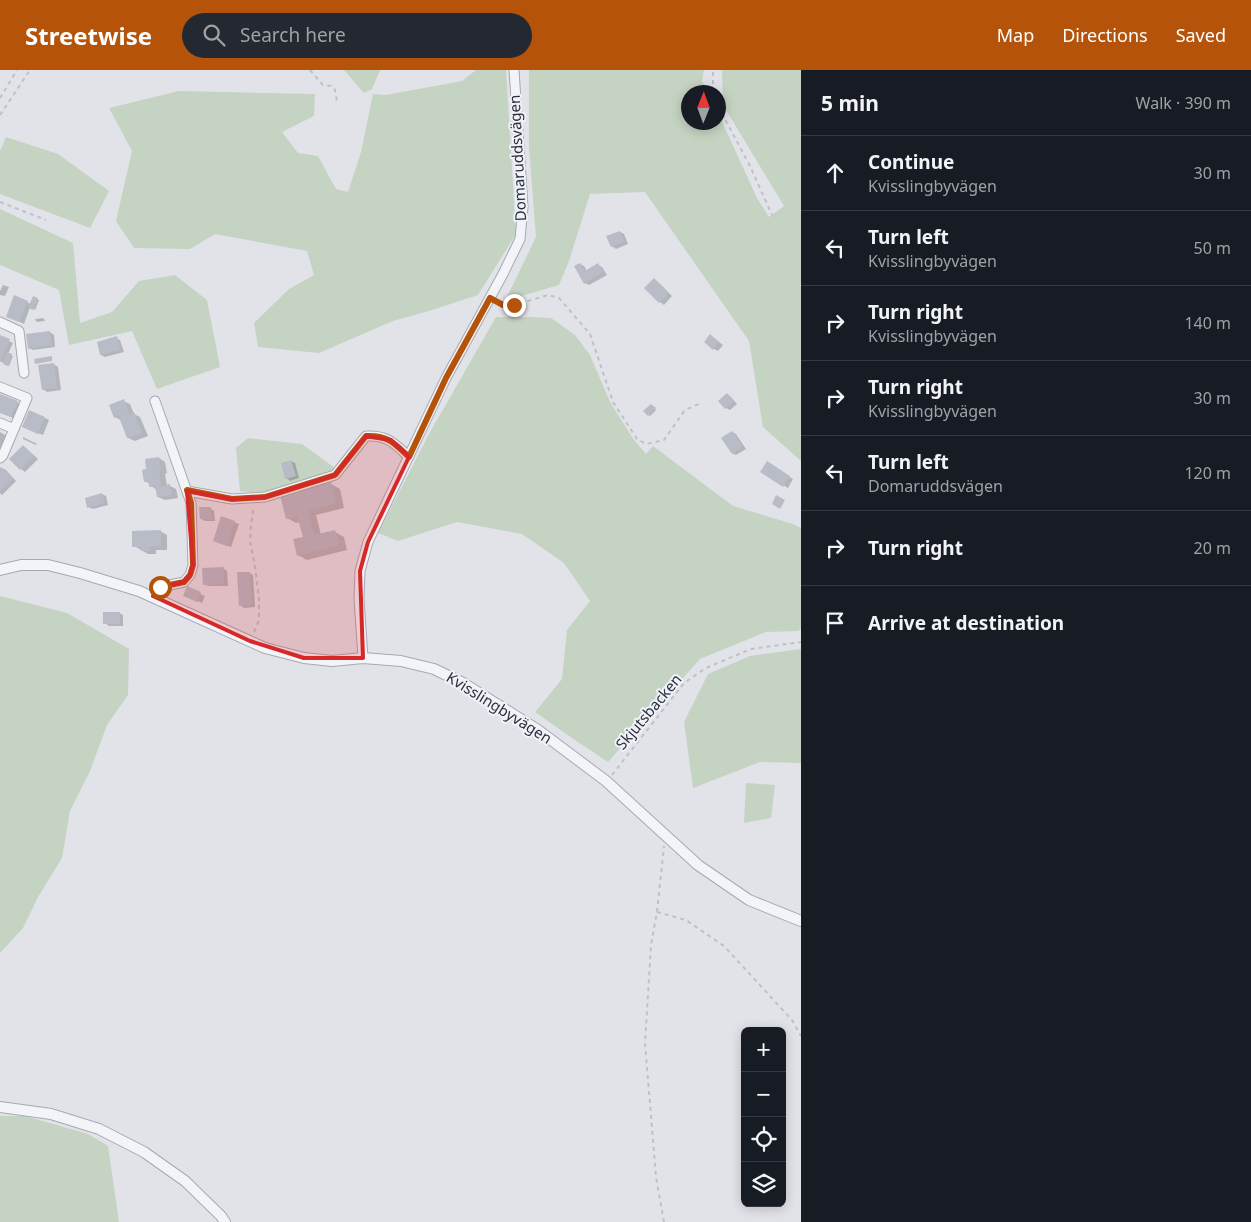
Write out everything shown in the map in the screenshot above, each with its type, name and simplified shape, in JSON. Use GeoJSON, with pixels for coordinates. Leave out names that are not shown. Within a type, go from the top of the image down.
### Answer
{"type":"FeatureCollection","features":[{"type":"Feature","properties":{"kind":"street","name":"Domaruddsvägen"},"geometry":{"type":"LineString","coordinates":[[363,658],[359,599],[360,571],[368,542],[446,378],[520,239],[523,207],[514,70]]}},
{"type":"Feature","properties":{"kind":"street"},"geometry":{"type":"LineString","coordinates":[[0,322],[19,331],[24,373]]}},
{"type":"Feature","properties":{"kind":"street"},"geometry":{"type":"LineString","coordinates":[[0,387],[26,398],[3,455],[0,458]]}},
{"type":"Feature","properties":{"kind":"street"},"geometry":{"type":"LineString","coordinates":[[153,596],[160,587],[184,582],[190,575],[193,565],[191,503],[154,401]]}},
{"type":"Feature","properties":{"kind":"street"},"geometry":{"type":"LineString","coordinates":[[0,424],[14,429]]}},
{"type":"Feature","properties":{"kind":"street"},"geometry":{"type":"LineString","coordinates":[[187,490],[232,499],[265,497],[335,475],[366,436],[376,436],[391,440],[409,457]]}},
{"type":"Feature","properties":{"kind":"street","name":"Kvisslingbyvägen"},"geometry":{"type":"LineString","coordinates":[[0,570],[21,565],[48,565],[80,573],[153,596],[266,648],[304,658],[332,661],[363,658],[401,661],[434,669],[463,683],[538,730],[606,781],[698,865],[749,900],[801,921]]}},
{"type":"Feature","properties":{"kind":"street"},"geometry":{"type":"LineString","coordinates":[[0,1107],[51,1114],[83,1124],[144,1152],[185,1181],[225,1222]]}},
{"type":"Feature","properties":{"kind":"path"},"geometry":{"type":"LineString","coordinates":[[0,98],[17,70]]}},
{"type":"Feature","properties":{"kind":"path"},"geometry":{"type":"LineString","coordinates":[[0,115],[30,70]]}},
{"type":"Feature","properties":{"kind":"path"},"geometry":{"type":"LineString","coordinates":[[310,70],[323,85],[331,86],[335,90],[336,101]]}},
{"type":"Feature","properties":{"kind":"path"},"geometry":{"type":"LineString","coordinates":[[713,70],[713,85]]}},
{"type":"Feature","properties":{"kind":"path"},"geometry":{"type":"LineString","coordinates":[[726,121],[750,166],[772,215]]}},
{"type":"Feature","properties":{"kind":"path"},"geometry":{"type":"LineString","coordinates":[[0,202],[46,220]]}},
{"type":"Feature","properties":{"kind":"path"},"geometry":{"type":"LineString","coordinates":[[490,298],[503,305],[514,305],[548,295],[559,298],[590,334],[613,402],[637,439],[646,444],[664,440],[685,410],[701,403]]}},
{"type":"Feature","properties":{"kind":"path"},"geometry":{"type":"LineString","coordinates":[[250,641],[259,620],[259,599],[250,541],[256,497]]}},
{"type":"Feature","properties":{"kind":"path","name":"Skjutsbacken"},"geometry":{"type":"LineString","coordinates":[[606,781],[684,683],[706,668],[751,650],[801,642]]}},
{"type":"Feature","properties":{"kind":"path"},"geometry":{"type":"LineString","coordinates":[[664,1222],[656,1177],[645,1043],[651,944],[657,912],[663,847],[668,837]]}},
{"type":"Feature","properties":{"kind":"path"},"geometry":{"type":"LineString","coordinates":[[657,912],[686,920],[724,946],[792,1020],[801,1036]]}},
{"type":"Feature","properties":{"kind":"highlighted area"},"geometry":{"type":"Polygon","coordinates":[[[366,436],[391,440],[409,457],[368,542],[360,571],[363,658],[304,658],[250,641],[153,596],[160,587],[184,582],[190,575],[193,565],[187,491],[232,499],[265,497],[335,475],[366,436]]]}},
{"type":"Feature","properties":{"kind":"green space"},"geometry":{"type":"Polygon","coordinates":[[[344,70],[380,70],[372,89],[364,93],[344,70]]]}},
{"type":"Feature","properties":{"kind":"green space"},"geometry":{"type":"Polygon","coordinates":[[[476,70],[506,70],[516,234],[478,295],[393,321],[319,353],[258,347],[254,323],[289,289],[314,275],[307,251],[215,234],[190,249],[134,248],[116,221],[132,151],[109,108],[179,91],[315,94],[314,116],[282,132],[298,153],[318,156],[336,189],[348,192],[361,152],[373,94],[386,95],[462,81],[476,70]]]}},
{"type":"Feature","properties":{"kind":"green space"},"geometry":{"type":"Polygon","coordinates":[[[529,70],[704,70],[702,81],[704,85],[681,85],[681,130],[726,130],[757,198],[769,217],[784,206],[726,110],[726,85],[722,85],[722,70],[801,70],[801,461],[763,427],[749,341],[645,192],[590,194],[569,261],[559,285],[505,301],[536,237],[529,147],[529,70]]]}},
{"type":"Feature","properties":{"kind":"green space"},"geometry":{"type":"Polygon","coordinates":[[[6,137],[58,154],[109,191],[90,228],[0,194],[0,151],[6,137]]]}},
{"type":"Feature","properties":{"kind":"green space"},"geometry":{"type":"Polygon","coordinates":[[[0,209],[73,243],[80,323],[112,312],[139,281],[175,275],[207,300],[220,367],[157,389],[132,331],[69,345],[59,290],[0,265],[0,209]]]}},
{"type":"Feature","properties":{"kind":"green space"},"geometry":{"type":"Polygon","coordinates":[[[496,317],[551,318],[575,335],[590,355],[610,402],[634,440],[646,454],[653,446],[733,506],[801,528],[801,629],[798,631],[766,632],[700,659],[608,762],[535,712],[562,679],[567,630],[590,601],[564,563],[522,534],[457,522],[398,541],[378,533],[429,434],[496,317]]]}},
{"type":"Feature","properties":{"kind":"green space"},"geometry":{"type":"Polygon","coordinates":[[[248,438],[302,444],[335,468],[329,474],[264,494],[240,491],[236,448],[248,438]]]}},
{"type":"Feature","properties":{"kind":"green space"},"geometry":{"type":"Polygon","coordinates":[[[0,596],[67,613],[129,649],[128,695],[107,725],[90,771],[70,811],[62,858],[38,897],[23,928],[0,953],[0,596]]]}},
{"type":"Feature","properties":{"kind":"green space"},"geometry":{"type":"Polygon","coordinates":[[[801,649],[801,763],[760,762],[693,788],[684,722],[708,674],[750,656],[801,649]]]}},
{"type":"Feature","properties":{"kind":"green space"},"geometry":{"type":"Polygon","coordinates":[[[746,783],[775,785],[771,818],[744,823],[746,783]]]}},
{"type":"Feature","properties":{"kind":"green space"},"geometry":{"type":"Polygon","coordinates":[[[0,1116],[25,1116],[88,1134],[108,1146],[119,1222],[0,1222],[0,1116]]]}},
{"type":"Feature","properties":{"kind":"building"},"geometry":{"type":"Polygon","coordinates":[[[620,231],[624,242],[611,247],[606,236],[620,231]]]}},
{"type":"Feature","properties":{"kind":"building"},"geometry":{"type":"Polygon","coordinates":[[[580,263],[585,271],[598,263],[603,272],[584,284],[574,266],[580,263]]]}},
{"type":"Feature","properties":{"kind":"building"},"geometry":{"type":"Polygon","coordinates":[[[654,278],[669,293],[659,303],[644,288],[654,278]]]}},
{"type":"Feature","properties":{"kind":"building"},"geometry":{"type":"Polygon","coordinates":[[[14,295],[28,301],[19,322],[6,317],[14,295]]]}},
{"type":"Feature","properties":{"kind":"building"},"geometry":{"type":"Polygon","coordinates":[[[33,296],[38,298],[33,310],[28,308],[33,296]]]}},
{"type":"Feature","properties":{"kind":"building"},"geometry":{"type":"Polygon","coordinates":[[[50,331],[52,345],[28,349],[26,334],[50,331]]]}},
{"type":"Feature","properties":{"kind":"building"},"geometry":{"type":"Polygon","coordinates":[[[710,334],[719,342],[713,350],[704,342],[710,334]]]}},
{"type":"Feature","properties":{"kind":"building"},"geometry":{"type":"Polygon","coordinates":[[[0,335],[10,339],[0,363],[0,335]]]}},
{"type":"Feature","properties":{"kind":"building"},"geometry":{"type":"Polygon","coordinates":[[[117,336],[120,350],[100,355],[97,342],[117,336]]]}},
{"type":"Feature","properties":{"kind":"building"},"geometry":{"type":"Polygon","coordinates":[[[7,352],[12,354],[8,366],[3,364],[7,352]]]}},
{"type":"Feature","properties":{"kind":"building"},"geometry":{"type":"Polygon","coordinates":[[[52,356],[52,361],[35,364],[34,359],[52,356]]]}},
{"type":"Feature","properties":{"kind":"building"},"geometry":{"type":"Polygon","coordinates":[[[54,363],[57,388],[42,390],[38,365],[54,363]]]}},
{"type":"Feature","properties":{"kind":"building"},"geometry":{"type":"Polygon","coordinates":[[[727,393],[734,401],[725,409],[718,401],[727,393]]]}},
{"type":"Feature","properties":{"kind":"building"},"geometry":{"type":"Polygon","coordinates":[[[0,394],[18,401],[11,417],[0,413],[0,394]]]}},
{"type":"Feature","properties":{"kind":"building"},"geometry":{"type":"Polygon","coordinates":[[[124,399],[129,414],[134,412],[142,433],[127,438],[120,415],[114,418],[109,405],[124,399]]]}},
{"type":"Feature","properties":{"kind":"building"},"geometry":{"type":"Polygon","coordinates":[[[651,404],[656,408],[648,416],[643,411],[651,404]]]}},
{"type":"Feature","properties":{"kind":"building"},"geometry":{"type":"Polygon","coordinates":[[[29,410],[45,417],[38,434],[22,427],[29,410]]]}},
{"type":"Feature","properties":{"kind":"building"},"geometry":{"type":"Polygon","coordinates":[[[732,431],[743,446],[732,454],[721,438],[732,431]]]}},
{"type":"Feature","properties":{"kind":"building"},"geometry":{"type":"Polygon","coordinates":[[[23,445],[34,457],[20,470],[9,459],[23,445]]]}},
{"type":"Feature","properties":{"kind":"building"},"geometry":{"type":"Polygon","coordinates":[[[159,457],[161,486],[170,484],[172,495],[157,497],[155,486],[149,487],[149,481],[144,482],[142,470],[146,469],[145,459],[159,457]]]}},
{"type":"Feature","properties":{"kind":"building"},"geometry":{"type":"Polygon","coordinates":[[[291,460],[296,476],[285,479],[281,463],[291,460]]]}},
{"type":"Feature","properties":{"kind":"building"},"geometry":{"type":"Polygon","coordinates":[[[767,461],[790,476],[783,487],[760,472],[767,461]]]}},
{"type":"Feature","properties":{"kind":"building"},"geometry":{"type":"Polygon","coordinates":[[[0,468],[13,478],[0,491],[0,468]]]}},
{"type":"Feature","properties":{"kind":"building"},"geometry":{"type":"Polygon","coordinates":[[[331,482],[336,503],[308,511],[314,535],[335,530],[339,545],[297,556],[293,539],[303,537],[297,516],[286,519],[280,495],[331,482]]]}},
{"type":"Feature","properties":{"kind":"building"},"geometry":{"type":"Polygon","coordinates":[[[102,493],[105,503],[87,508],[85,498],[102,493]]]}},
{"type":"Feature","properties":{"kind":"building"},"geometry":{"type":"Polygon","coordinates":[[[776,495],[785,500],[780,509],[772,504],[776,495]]]}},
{"type":"Feature","properties":{"kind":"building"},"geometry":{"type":"Polygon","coordinates":[[[199,507],[211,507],[211,519],[200,519],[199,507]]]}},
{"type":"Feature","properties":{"kind":"building"},"geometry":{"type":"Polygon","coordinates":[[[221,516],[235,521],[227,546],[213,541],[221,516]]]}},
{"type":"Feature","properties":{"kind":"building"},"geometry":{"type":"Polygon","coordinates":[[[161,530],[161,546],[150,547],[150,551],[141,551],[141,547],[132,547],[132,531],[161,530]]]}},
{"type":"Feature","properties":{"kind":"building"},"geometry":{"type":"Polygon","coordinates":[[[224,567],[224,584],[203,585],[202,568],[224,567]]]}},
{"type":"Feature","properties":{"kind":"building"},"geometry":{"type":"Polygon","coordinates":[[[237,572],[250,572],[252,605],[239,606],[237,572]]]}},
{"type":"Feature","properties":{"kind":"building"},"geometry":{"type":"Polygon","coordinates":[[[187,586],[201,592],[197,602],[183,596],[187,586]]]}},
{"type":"Feature","properties":{"kind":"building"},"geometry":{"type":"Polygon","coordinates":[[[103,612],[120,612],[120,624],[103,624],[103,612]]]}},
{"type":"Feature","properties":{"kind":"route"},"geometry":{"type":"LineString","coordinates":[[160,587],[184,582],[190,575],[193,565],[191,503],[187,490],[232,499],[265,497],[335,475],[366,436],[376,436],[391,440],[409,457],[446,378],[490,298],[503,305],[514,305]]}}]}
